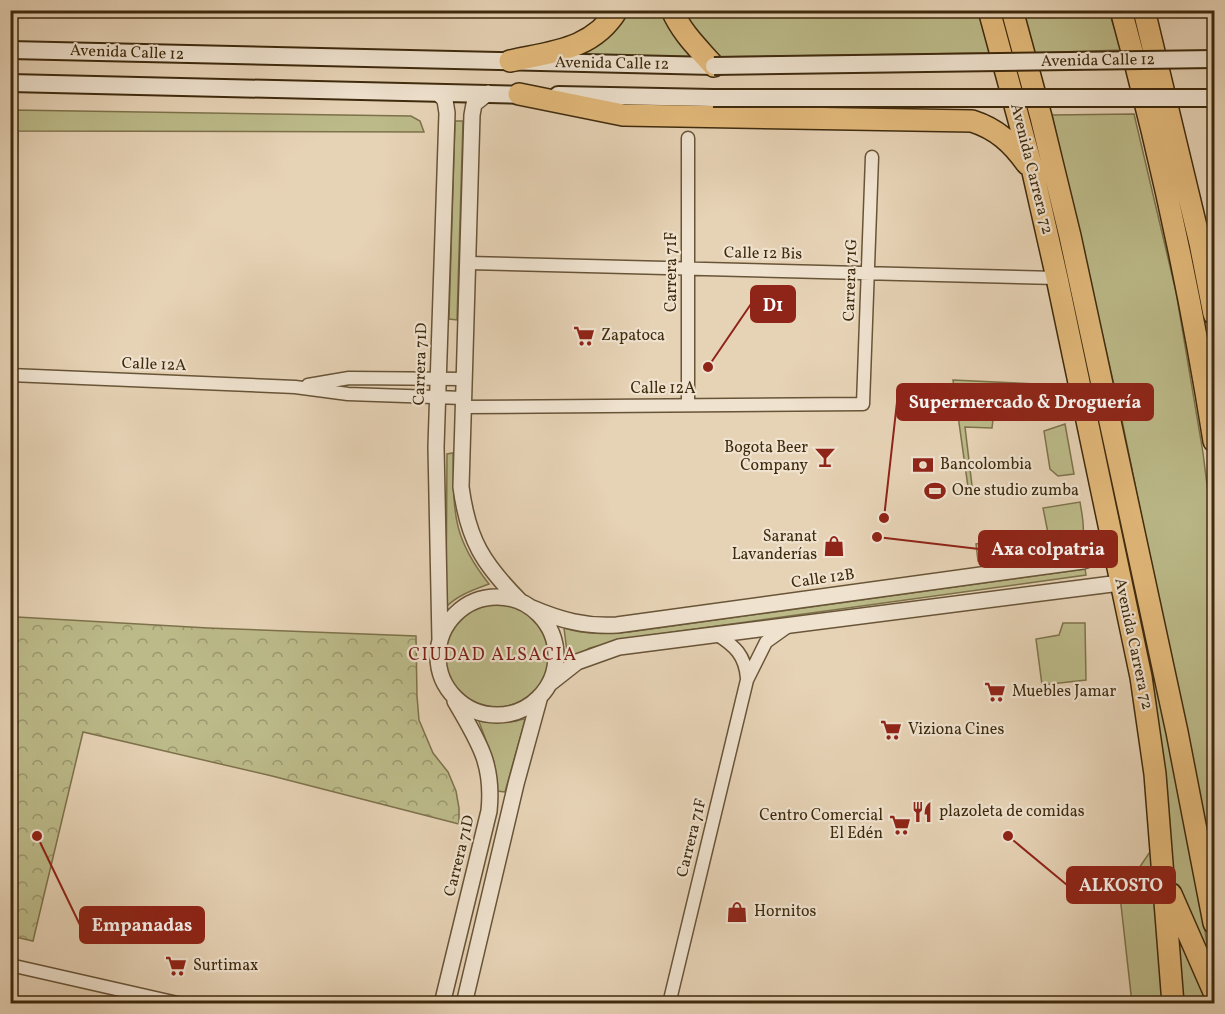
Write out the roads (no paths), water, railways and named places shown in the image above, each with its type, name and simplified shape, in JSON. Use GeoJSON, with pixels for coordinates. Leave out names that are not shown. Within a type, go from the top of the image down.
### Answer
{"type":"FeatureCollection","features":[{"type":"Feature","properties":{"kind":"highway"},"geometry":{"type":"LineString","coordinates":[[510,61],[571,47],[591,39],[608,25],[617,10]]}},
{"type":"Feature","properties":{"kind":"highway"},"geometry":{"type":"LineString","coordinates":[[672,10],[676,20],[690,39],[714,66]]}},
{"type":"Feature","properties":{"kind":"highway","name":"Avenida Carrera 72"},"geometry":{"type":"LineString","coordinates":[[989,10],[1033,172],[1058,278],[1141,677],[1150,732],[1165,880],[1173,1004]]}},
{"type":"Feature","properties":{"kind":"highway","name":"Avenida Carrera 72"},"geometry":{"type":"LineString","coordinates":[[1012,10],[1070,236],[1177,732],[1215,923]]}},
{"type":"Feature","properties":{"kind":"highway"},"geometry":{"type":"LineString","coordinates":[[1121,10],[1167,188],[1193,314],[1215,441]]}},
{"type":"Feature","properties":{"kind":"highway"},"geometry":{"type":"LineString","coordinates":[[1144,10],[1187,184],[1215,314]]}},
{"type":"Feature","properties":{"kind":"highway"},"geometry":{"type":"LineString","coordinates":[[519,94],[623,116],[972,121],[1002,135],[1013,145],[1033,172]]}},
{"type":"Feature","properties":{"kind":"highway"},"geometry":{"type":"LineString","coordinates":[[1151,126],[1187,184]]}},
{"type":"Feature","properties":{"kind":"highway"},"geometry":{"type":"LineString","coordinates":[[1200,243],[1215,270]]}},
{"type":"Feature","properties":{"kind":"highway"},"geometry":{"type":"LineString","coordinates":[[1165,880],[1215,992]]}},
{"type":"Feature","properties":{"kind":"main road","name":"Avenida Calle 12"},"geometry":{"type":"LineString","coordinates":[[13,50],[714,66],[1215,59]]}},
{"type":"Feature","properties":{"kind":"main road","name":"Avenida Calle 12"},"geometry":{"type":"LineString","coordinates":[[10,83],[713,98],[1215,98]]}},
{"type":"Feature","properties":{"kind":"street","name":"Carrera 71D"},"geometry":{"type":"LineString","coordinates":[[438,93],[445,100],[447,113],[436,494],[440,640]]}},
{"type":"Feature","properties":{"kind":"street"},"geometry":{"type":"LineString","coordinates":[[464,1004],[516,784],[544,690],[554,671],[556,657],[555,643],[542,617],[505,586],[482,556],[471,534],[461,487],[472,115],[474,104],[488,93]]}},
{"type":"Feature","properties":{"kind":"street","name":"Carrera 71F"},"geometry":{"type":"LineString","coordinates":[[688,138],[688,405]]}},
{"type":"Feature","properties":{"kind":"street","name":"Carrera 71G"},"geometry":{"type":"LineString","coordinates":[[863,404],[872,157]]}},
{"type":"Feature","properties":{"kind":"street","name":"Calle 12 Bis"},"geometry":{"type":"LineString","coordinates":[[468,263],[1058,278]]}},
{"type":"Feature","properties":{"kind":"street","name":"Calle 12A"},"geometry":{"type":"LineString","coordinates":[[10,375],[296,387],[348,394],[438,397],[463,402],[688,405],[863,404]]}},
{"type":"Feature","properties":{"kind":"street","name":"Calle 12A"},"geometry":{"type":"LineString","coordinates":[[296,387],[349,378],[464,379]]}},
{"type":"Feature","properties":{"kind":"street","name":"Calle 12B"},"geometry":{"type":"LineString","coordinates":[[526,605],[582,625],[617,625],[1083,561],[1096,557],[1111,538]]}},
{"type":"Feature","properties":{"kind":"street"},"geometry":{"type":"LineString","coordinates":[[526,605],[499,597],[477,600],[458,612],[444,630],[440,640],[438,661],[447,688],[462,704],[481,713],[492,715],[513,713],[532,704],[544,690],[577,662],[591,655],[619,648],[1120,583]]}},
{"type":"Feature","properties":{"kind":"street","name":"Carrera 71F"},"geometry":{"type":"LineString","coordinates":[[669,1004],[747,680],[766,642],[790,625]]}},
{"type":"Feature","properties":{"kind":"street","name":"Carrera 71F"},"geometry":{"type":"LineString","coordinates":[[716,634],[735,647],[742,655],[747,680]]}},
{"type":"Feature","properties":{"kind":"street","name":"Carrera 71D"},"geometry":{"type":"LineString","coordinates":[[442,1004],[489,811],[491,792],[490,772],[480,746],[447,688]]}},
{"type":"Feature","properties":{"kind":"street"},"geometry":{"type":"LineString","coordinates":[[10,965],[182,1004]]}},
{"type":"Feature","properties":{"kind":"place","name":"Zapatoca"},"geometry":{"type":"Point","coordinates":[584,336]}},
{"type":"Feature","properties":{"kind":"place","name":"D1"},"geometry":{"type":"Point","coordinates":[708,367]}},
{"type":"Feature","properties":{"kind":"place","name":"Bogota Beer Company"},"geometry":{"type":"Point","coordinates":[825,457]}},
{"type":"Feature","properties":{"kind":"place","name":"Bancolombia"},"geometry":{"type":"Point","coordinates":[923,465]}},
{"type":"Feature","properties":{"kind":"place","name":"One studio zumba"},"geometry":{"type":"Point","coordinates":[935,491]}},
{"type":"Feature","properties":{"kind":"place","name":"Supermercado & Droguería"},"geometry":{"type":"Point","coordinates":[884,518]}},
{"type":"Feature","properties":{"kind":"place","name":"Axa colpatria"},"geometry":{"type":"Point","coordinates":[877,537]}},
{"type":"Feature","properties":{"kind":"place","name":"Saranat Lavanderías"},"geometry":{"type":"Point","coordinates":[834,546]}},
{"type":"Feature","properties":{"kind":"place","name":"Muebles Jamar"},"geometry":{"type":"Point","coordinates":[995,692]}},
{"type":"Feature","properties":{"kind":"place","name":"Viziona Cines"},"geometry":{"type":"Point","coordinates":[891,730]}},
{"type":"Feature","properties":{"kind":"place","name":"plazoleta de comidas"},"geometry":{"type":"Point","coordinates":[922,812]}},
{"type":"Feature","properties":{"kind":"place","name":"Centro Comercial El Edén"},"geometry":{"type":"Point","coordinates":[900,825]}},
{"type":"Feature","properties":{"kind":"place","name":"Empanadas"},"geometry":{"type":"Point","coordinates":[37,836]}},
{"type":"Feature","properties":{"kind":"place","name":"ALKOSTO"},"geometry":{"type":"Point","coordinates":[1008,836]}},
{"type":"Feature","properties":{"kind":"place","name":"Hornitos"},"geometry":{"type":"Point","coordinates":[737,912]}},
{"type":"Feature","properties":{"kind":"place","name":"Surtimax"},"geometry":{"type":"Point","coordinates":[176,966]}},
{"type":"Feature","properties":{"kind":"district","name":"CIUDAD ALSACIA"},"geometry":{"type":"Point","coordinates":[493,655]}}]}
